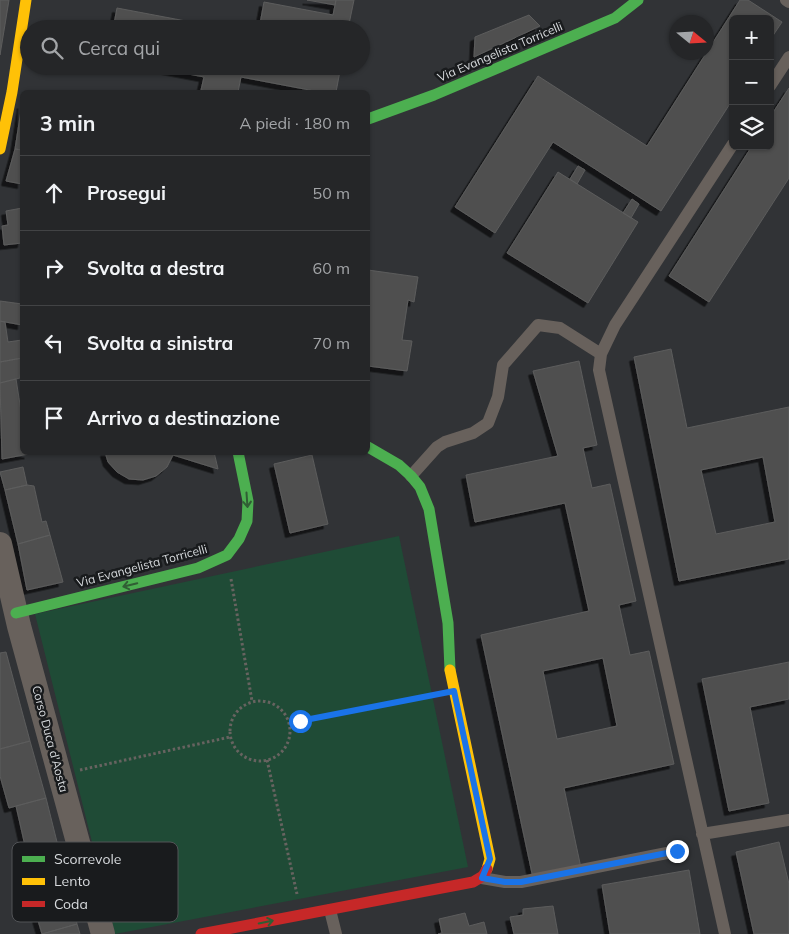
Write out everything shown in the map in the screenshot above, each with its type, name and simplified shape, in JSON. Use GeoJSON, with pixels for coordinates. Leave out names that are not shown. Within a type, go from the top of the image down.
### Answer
{"type":"FeatureCollection","features":[{"type":"Feature","properties":{"kind":"street"},"geometry":{"type":"LineString","coordinates":[[22,20],[26,0]]}},
{"type":"Feature","properties":{"kind":"street","name":"Via Evangelista Torricelli"},"geometry":{"type":"LineString","coordinates":[[370,118],[434,95],[615,18],[638,0]]}},
{"type":"Feature","properties":{"kind":"street"},"geometry":{"type":"LineString","coordinates":[[0,149],[6,91],[20,27]]}},
{"type":"Feature","properties":{"kind":"street"},"geometry":{"type":"LineString","coordinates":[[201,934],[472,882],[482,878],[490,859],[448,659],[448,623],[429,509],[420,487],[411,476],[399,465],[370,448]]}},
{"type":"Feature","properties":{"kind":"street","name":"Via Evangelista Torricelli"},"geometry":{"type":"LineString","coordinates":[[12,623],[198,568],[227,555],[239,540],[247,521],[248,501],[239,455]]}},
{"type":"Feature","properties":{"kind":"street","name":"Corso Duca d'Aosta"},"geometry":{"type":"LineString","coordinates":[[0,544],[12,623],[59,774],[78,842]]}},
{"type":"Feature","properties":{"kind":"lane"},"geometry":{"type":"LineString","coordinates":[[774,80],[789,57]]}},
{"type":"Feature","properties":{"kind":"lane"},"geometry":{"type":"LineString","coordinates":[[725,934],[599,370],[601,354],[615,325],[729,150]]}},
{"type":"Feature","properties":{"kind":"lane"},"geometry":{"type":"LineString","coordinates":[[411,476],[437,447],[445,442],[474,434],[488,423],[498,398],[503,364],[538,325],[544,324],[560,328],[601,354]]}},
{"type":"Feature","properties":{"kind":"lane"},"geometry":{"type":"LineString","coordinates":[[702,834],[789,820]]}},
{"type":"Feature","properties":{"kind":"lane"},"geometry":{"type":"LineString","coordinates":[[482,878],[505,882],[521,882],[677,851]]}},
{"type":"Feature","properties":{"kind":"lane"},"geometry":{"type":"LineString","coordinates":[[330,910],[336,934]]}},
{"type":"Feature","properties":{"kind":"path"},"geometry":{"type":"LineString","coordinates":[[227,555],[252,701]]}},
{"type":"Feature","properties":{"kind":"path"},"geometry":{"type":"LineString","coordinates":[[290,723],[454,691]]}},
{"type":"Feature","properties":{"kind":"path"},"geometry":{"type":"LineString","coordinates":[[252,701],[264,701],[276,705],[284,712],[290,723],[289,739],[281,753],[267,760],[251,760],[238,751],[230,737],[231,722],[235,715],[239,709],[252,701]]}},
{"type":"Feature","properties":{"kind":"path"},"geometry":{"type":"LineString","coordinates":[[59,774],[230,737]]}},
{"type":"Feature","properties":{"kind":"path"},"geometry":{"type":"LineString","coordinates":[[267,760],[302,915]]}},
{"type":"Feature","properties":{"kind":"green space"},"geometry":{"type":"Polygon","coordinates":[[[399,536],[468,867],[115,934],[112,922],[178,922],[178,842],[92,842],[35,614],[399,536]]]}},
{"type":"Feature","properties":{"kind":"building"},"geometry":{"type":"Polygon","coordinates":[[[0,0],[9,0],[0,55],[0,0]]]}},
{"type":"Feature","properties":{"kind":"building"},"geometry":{"type":"Polygon","coordinates":[[[307,0],[336,0],[335,5],[307,0]]]}},
{"type":"Feature","properties":{"kind":"building"},"geometry":{"type":"Polygon","coordinates":[[[336,0],[354,0],[350,20],[261,20],[264,2],[333,15],[336,0]]]}},
{"type":"Feature","properties":{"kind":"building"},"geometry":{"type":"Polygon","coordinates":[[[740,0],[748,0],[771,15],[730,15],[740,0]]]}},
{"type":"Feature","properties":{"kind":"building"},"geometry":{"type":"Polygon","coordinates":[[[117,8],[180,20],[115,20],[117,8]]]}},
{"type":"Feature","properties":{"kind":"building"},"geometry":{"type":"Polygon","coordinates":[[[529,15],[540,26],[474,57],[475,37],[529,15]]]}},
{"type":"Feature","properties":{"kind":"building"},"geometry":{"type":"Polygon","coordinates":[[[729,17],[729,105],[661,211],[553,142],[495,233],[455,207],[538,76],[647,146],[702,60],[714,60],[714,41],[729,17]]]}},
{"type":"Feature","properties":{"kind":"building"},"geometry":{"type":"Polygon","coordinates":[[[774,17],[782,22],[774,34],[774,17]]]}},
{"type":"Feature","properties":{"kind":"building"},"geometry":{"type":"Polygon","coordinates":[[[194,75],[339,75],[336,90],[309,90],[241,77],[238,90],[201,90],[204,77],[194,75]]]}},
{"type":"Feature","properties":{"kind":"building"},"geometry":{"type":"Polygon","coordinates":[[[789,88],[789,178],[709,302],[669,276],[749,150],[774,150],[774,111],[789,88]]]}},
{"type":"Feature","properties":{"kind":"building"},"geometry":{"type":"Polygon","coordinates":[[[20,117],[20,150],[15,149],[20,117]]]}},
{"type":"Feature","properties":{"kind":"building"},"geometry":{"type":"Polygon","coordinates":[[[15,149],[20,150],[20,184],[6,181],[15,149]]]}},
{"type":"Feature","properties":{"kind":"building"},"geometry":{"type":"Polygon","coordinates":[[[578,166],[585,170],[577,184],[570,179],[578,166]]]}},
{"type":"Feature","properties":{"kind":"building"},"geometry":{"type":"Polygon","coordinates":[[[558,172],[638,222],[588,303],[507,253],[558,172]]]}},
{"type":"Feature","properties":{"kind":"building"},"geometry":{"type":"Polygon","coordinates":[[[632,199],[639,204],[631,218],[623,213],[632,199]]]}},
{"type":"Feature","properties":{"kind":"building"},"geometry":{"type":"Polygon","coordinates":[[[20,208],[20,243],[4,245],[2,226],[8,225],[6,211],[20,208]]]}},
{"type":"Feature","properties":{"kind":"building"},"geometry":{"type":"Polygon","coordinates":[[[370,270],[418,277],[414,302],[408,300],[402,340],[412,341],[407,371],[370,366],[370,270]]]}},
{"type":"Feature","properties":{"kind":"building"},"geometry":{"type":"Polygon","coordinates":[[[0,301],[20,304],[20,325],[0,321],[0,301]]]}},
{"type":"Feature","properties":{"kind":"building"},"geometry":{"type":"Polygon","coordinates":[[[0,321],[5,322],[8,342],[20,340],[20,358],[0,362],[0,321]]]}},
{"type":"Feature","properties":{"kind":"building"},"geometry":{"type":"Polygon","coordinates":[[[671,349],[687,428],[789,407],[789,559],[679,581],[634,357],[671,349]],[[763,457],[701,470],[716,534],[775,522],[763,457]]]}},
{"type":"Feature","properties":{"kind":"building"},"geometry":{"type":"Polygon","coordinates":[[[20,358],[20,378],[0,383],[0,362],[20,358]]]}},
{"type":"Feature","properties":{"kind":"building"},"geometry":{"type":"Polygon","coordinates":[[[579,361],[597,445],[583,448],[592,488],[610,484],[636,601],[619,605],[630,655],[649,651],[674,764],[564,788],[581,868],[533,878],[481,635],[589,611],[565,503],[475,522],[466,475],[558,456],[533,371],[579,361]],[[603,658],[543,671],[557,739],[617,726],[603,658]]]}},
{"type":"Feature","properties":{"kind":"building"},"geometry":{"type":"Polygon","coordinates":[[[16,379],[20,404],[20,455],[24,455],[2,459],[0,383],[16,379]]]}},
{"type":"Feature","properties":{"kind":"building"},"geometry":{"type":"Polygon","coordinates":[[[106,455],[173,455],[167,467],[156,476],[143,480],[129,479],[117,472],[108,462],[106,455]]]}},
{"type":"Feature","properties":{"kind":"building"},"geometry":{"type":"Polygon","coordinates":[[[173,455],[215,455],[218,469],[173,455]]]}},
{"type":"Feature","properties":{"kind":"building"},"geometry":{"type":"Polygon","coordinates":[[[312,455],[328,524],[290,533],[274,464],[312,455]]]}},
{"type":"Feature","properties":{"kind":"building"},"geometry":{"type":"Polygon","coordinates":[[[23,467],[27,485],[5,490],[0,472],[23,467]]]}},
{"type":"Feature","properties":{"kind":"building"},"geometry":{"type":"Polygon","coordinates":[[[27,485],[34,486],[42,522],[46,521],[50,535],[18,544],[5,490],[27,485]]]}},
{"type":"Feature","properties":{"kind":"building"},"geometry":{"type":"Polygon","coordinates":[[[50,535],[63,582],[27,590],[18,544],[50,535]]]}},
{"type":"Feature","properties":{"kind":"building"},"geometry":{"type":"Polygon","coordinates":[[[6,652],[30,741],[0,749],[0,653],[6,652]]]}},
{"type":"Feature","properties":{"kind":"building"},"geometry":{"type":"Polygon","coordinates":[[[789,662],[789,699],[750,707],[769,803],[729,811],[702,679],[789,662]]]}},
{"type":"Feature","properties":{"kind":"building"},"geometry":{"type":"Polygon","coordinates":[[[30,741],[46,798],[9,808],[0,776],[0,749],[30,741]]]}},
{"type":"Feature","properties":{"kind":"building"},"geometry":{"type":"Polygon","coordinates":[[[46,798],[57,842],[24,842],[16,806],[46,798]]]}},
{"type":"Feature","properties":{"kind":"building"},"geometry":{"type":"Polygon","coordinates":[[[779,842],[789,884],[789,934],[754,934],[736,852],[779,842]]]}},
{"type":"Feature","properties":{"kind":"building"},"geometry":{"type":"Polygon","coordinates":[[[689,870],[700,934],[610,934],[602,885],[689,870]]]}},
{"type":"Feature","properties":{"kind":"building"},"geometry":{"type":"Polygon","coordinates":[[[553,906],[558,934],[514,934],[510,917],[523,915],[523,909],[553,906]]]}},
{"type":"Feature","properties":{"kind":"building"},"geometry":{"type":"Polygon","coordinates":[[[465,913],[469,926],[484,922],[487,934],[438,934],[442,933],[439,919],[465,913]]]}},
{"type":"Feature","properties":{"kind":"building"},"geometry":{"type":"Polygon","coordinates":[[[38,922],[77,922],[77,924],[42,934],[38,922]]]}},
{"type":"Feature","properties":{"kind":"building"},"geometry":{"type":"Polygon","coordinates":[[[77,924],[80,934],[42,934],[77,924]]]}},
{"type":"Feature","properties":{"kind":"traffic: fast"},"geometry":{"type":"LineString","coordinates":[[370,118],[434,95],[615,18],[638,0]]}},
{"type":"Feature","properties":{"kind":"traffic: fast"},"geometry":{"type":"LineString","coordinates":[[370,448],[399,465],[411,476],[420,487],[429,509],[448,623],[450,670]]}},
{"type":"Feature","properties":{"kind":"traffic: fast"},"geometry":{"type":"LineString","coordinates":[[16,613],[198,568],[227,555],[239,539],[247,521],[248,501],[239,455]]}},
{"type":"Feature","properties":{"kind":"traffic: slow"},"geometry":{"type":"LineString","coordinates":[[23,20],[26,0]]}},
{"type":"Feature","properties":{"kind":"traffic: slow"},"geometry":{"type":"LineString","coordinates":[[0,149],[12,92],[20,39]]}},
{"type":"Feature","properties":{"kind":"traffic: slow"},"geometry":{"type":"LineString","coordinates":[[450,670],[490,859],[487,869]]}},
{"type":"Feature","properties":{"kind":"traffic: jam"},"geometry":{"type":"LineString","coordinates":[[201,934],[473,882],[483,876],[487,869]]}},
{"type":"Feature","properties":{"kind":"route"},"geometry":{"type":"LineString","coordinates":[[300,721],[454,691],[490,859],[489,867],[482,878],[514,883],[677,851]]}}]}
